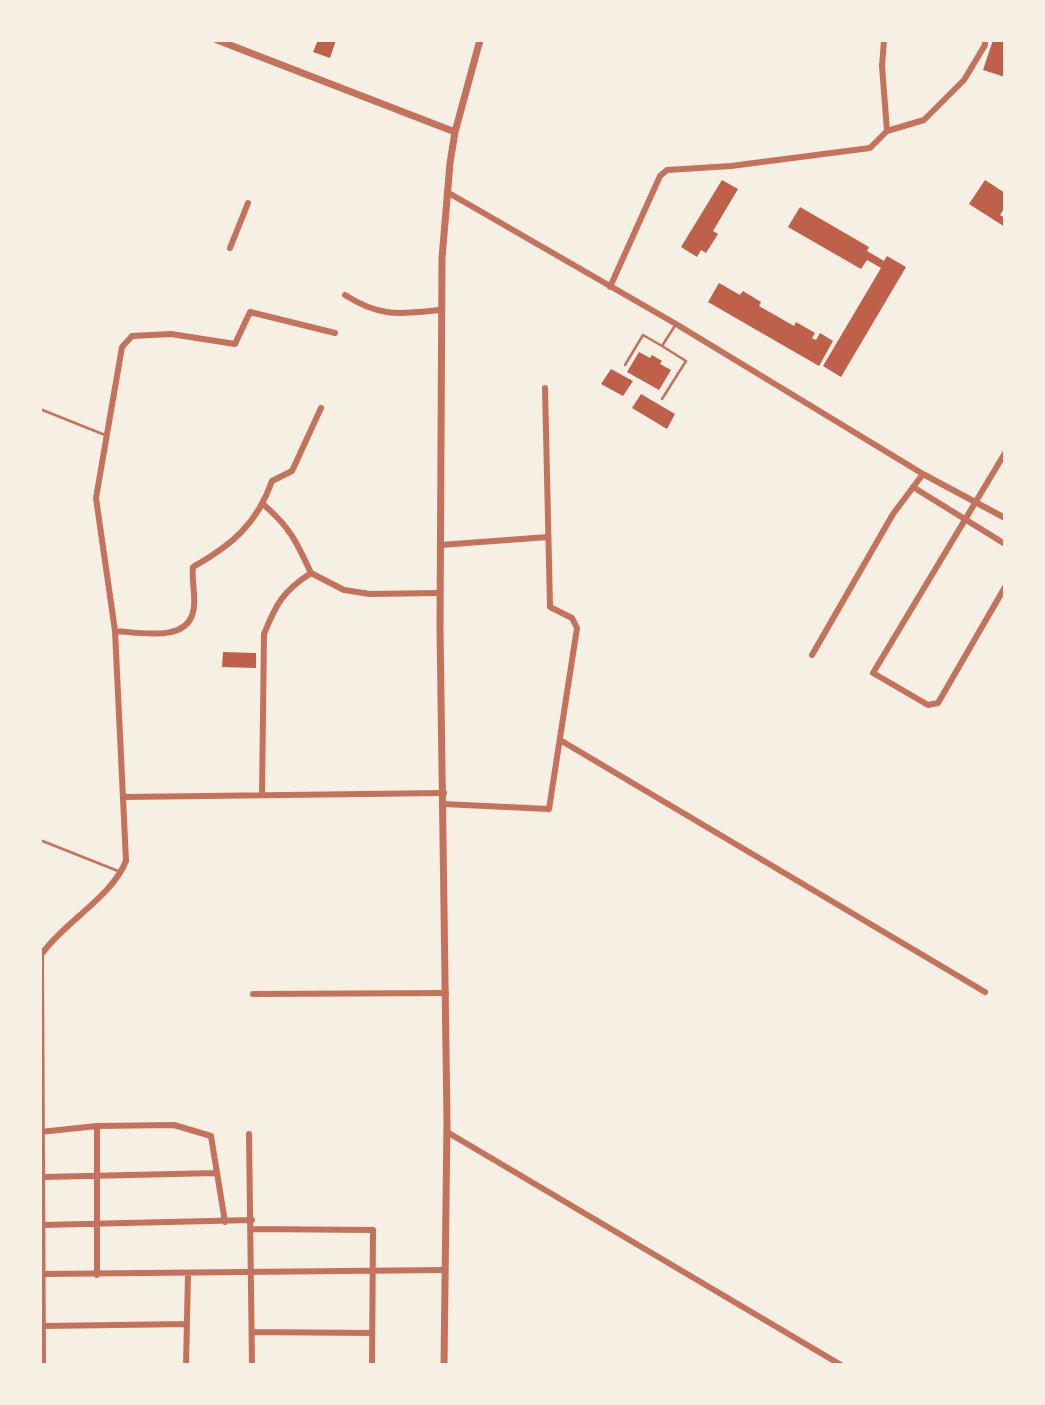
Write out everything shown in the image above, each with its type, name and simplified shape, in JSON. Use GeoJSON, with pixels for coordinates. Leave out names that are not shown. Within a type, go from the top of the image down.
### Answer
{"type":"FeatureCollection","features":[{"type":"Feature","properties":{"kind":"street"},"geometry":{"type":"LineString","coordinates":[[218,40],[455,132]]}},
{"type":"Feature","properties":{"kind":"street"},"geometry":{"type":"LineString","coordinates":[[444,1365],[447,1132],[440,593],[441,310],[447,192],[455,132],[480,40]]}},
{"type":"Feature","properties":{"kind":"street"},"geometry":{"type":"LineString","coordinates":[[884,40],[882,66],[887,131]]}},
{"type":"Feature","properties":{"kind":"street"},"geometry":{"type":"LineString","coordinates":[[610,287],[660,176],[667,170],[731,166],[870,148],[887,131],[924,120],[964,80],[985,45],[985,40]]}},
{"type":"Feature","properties":{"kind":"street"},"geometry":{"type":"LineString","coordinates":[[447,192],[676,324],[923,474],[1005,518]]}},
{"type":"Feature","properties":{"kind":"street"},"geometry":{"type":"LineString","coordinates":[[230,248],[248,203]]}},
{"type":"Feature","properties":{"kind":"street"},"geometry":{"type":"LineString","coordinates":[[345,295],[363,307],[384,313],[441,310]]}},
{"type":"Feature","properties":{"kind":"street"},"geometry":{"type":"LineString","coordinates":[[43,1365],[41,956],[50,942],[121,872],[126,861],[115,631],[96,498],[122,347],[132,336],[171,334],[235,344],[250,312],[335,333]]}},
{"type":"Feature","properties":{"kind":"street"},"geometry":{"type":"LineString","coordinates":[[443,804],[549,809],[577,628],[572,618],[550,607],[545,388]]}},
{"type":"Feature","properties":{"kind":"street"},"geometry":{"type":"LineString","coordinates":[[115,631],[163,633],[174,632],[186,626],[194,611],[193,567],[226,549],[264,505],[272,481],[292,471],[321,408]]}},
{"type":"Feature","properties":{"kind":"street"},"geometry":{"type":"LineString","coordinates":[[1005,453],[873,673],[928,705],[938,703],[1005,587]]}},
{"type":"Feature","properties":{"kind":"street"},"geometry":{"type":"LineString","coordinates":[[811,655],[893,514],[923,474]]}},
{"type":"Feature","properties":{"kind":"street"},"geometry":{"type":"LineString","coordinates":[[913,487],[1005,544]]}},
{"type":"Feature","properties":{"kind":"street"},"geometry":{"type":"LineString","coordinates":[[264,505],[284,521],[311,573],[344,590],[370,594],[440,593]]}},
{"type":"Feature","properties":{"kind":"street"},"geometry":{"type":"LineString","coordinates":[[440,545],[548,537]]}},
{"type":"Feature","properties":{"kind":"street"},"geometry":{"type":"LineString","coordinates":[[262,794],[264,635],[273,612],[291,586],[311,573]]}},
{"type":"Feature","properties":{"kind":"street"},"geometry":{"type":"LineString","coordinates":[[560,740],[985,992]]}},
{"type":"Feature","properties":{"kind":"street"},"geometry":{"type":"LineString","coordinates":[[124,797],[444,793]]}},
{"type":"Feature","properties":{"kind":"street"},"geometry":{"type":"LineString","coordinates":[[253,994],[446,993]]}},
{"type":"Feature","properties":{"kind":"street"},"geometry":{"type":"LineString","coordinates":[[41,1132],[97,1126],[174,1125],[211,1136],[225,1222]]}},
{"type":"Feature","properties":{"kind":"street"},"geometry":{"type":"LineString","coordinates":[[97,1126],[97,1275]]}},
{"type":"Feature","properties":{"kind":"street"},"geometry":{"type":"LineString","coordinates":[[447,1132],[841,1365]]}},
{"type":"Feature","properties":{"kind":"street"},"geometry":{"type":"LineString","coordinates":[[249,1134],[252,1365]]}},
{"type":"Feature","properties":{"kind":"street"},"geometry":{"type":"LineString","coordinates":[[43,1177],[217,1173]]}},
{"type":"Feature","properties":{"kind":"street"},"geometry":{"type":"LineString","coordinates":[[42,1225],[251,1220]]}},
{"type":"Feature","properties":{"kind":"street"},"geometry":{"type":"LineString","coordinates":[[252,1229],[373,1230],[372,1365]]}},
{"type":"Feature","properties":{"kind":"street"},"geometry":{"type":"LineString","coordinates":[[43,1274],[444,1269]]}},
{"type":"Feature","properties":{"kind":"street"},"geometry":{"type":"LineString","coordinates":[[186,1365],[188,1273]]}},
{"type":"Feature","properties":{"kind":"street"},"geometry":{"type":"LineString","coordinates":[[43,1326],[187,1324]]}},
{"type":"Feature","properties":{"kind":"street"},"geometry":{"type":"LineString","coordinates":[[252,1332],[372,1333]]}},
{"type":"Feature","properties":{"kind":"lane"},"geometry":{"type":"LineString","coordinates":[[662,346],[676,324]]}},
{"type":"Feature","properties":{"kind":"lane"},"geometry":{"type":"LineString","coordinates":[[625,365],[643,335],[686,361],[662,400]]}},
{"type":"Feature","properties":{"kind":"lane"},"geometry":{"type":"LineString","coordinates":[[40,409],[105,435]]}},
{"type":"Feature","properties":{"kind":"lane"},"geometry":{"type":"LineString","coordinates":[[40,840],[121,872]]}},
{"type":"Feature","properties":{"kind":"building"},"geometry":{"type":"Polygon","coordinates":[[[318,40],[336,40],[330,58],[313,52],[318,40]]]}},
{"type":"Feature","properties":{"kind":"building"},"geometry":{"type":"Polygon","coordinates":[[[993,40],[1005,40],[1005,77],[983,70],[993,40]]]}},
{"type":"Feature","properties":{"kind":"building"},"geometry":{"type":"Polygon","coordinates":[[[722,180],[738,189],[713,231],[718,234],[706,253],[701,250],[697,257],[681,247],[722,180]]]}},
{"type":"Feature","properties":{"kind":"building"},"geometry":{"type":"Polygon","coordinates":[[[985,180],[1005,193],[1005,207],[1000,215],[1005,218],[1005,227],[969,204],[985,180]]]}},
{"type":"Feature","properties":{"kind":"building"},"geometry":{"type":"Polygon","coordinates":[[[800,207],[869,247],[867,251],[884,261],[887,256],[906,267],[841,377],[823,366],[881,268],[867,260],[861,269],[788,227],[800,207]]]}},
{"type":"Feature","properties":{"kind":"building"},"geometry":{"type":"Polygon","coordinates":[[[719,283],[740,295],[743,291],[761,302],[759,306],[794,326],[796,322],[815,333],[812,338],[816,340],[820,333],[833,341],[819,366],[708,302],[719,283]]]}},
{"type":"Feature","properties":{"kind":"building"},"geometry":{"type":"Polygon","coordinates":[[[639,352],[650,358],[652,355],[662,361],[660,364],[671,370],[659,390],[627,372],[639,352]]]}},
{"type":"Feature","properties":{"kind":"building"},"geometry":{"type":"Polygon","coordinates":[[[611,369],[633,381],[623,396],[601,384],[611,369]]]}},
{"type":"Feature","properties":{"kind":"building"},"geometry":{"type":"Polygon","coordinates":[[[641,394],[675,414],[667,429],[632,408],[641,394]]]}},
{"type":"Feature","properties":{"kind":"building"},"geometry":{"type":"Polygon","coordinates":[[[223,652],[256,653],[256,668],[222,667],[223,652]]]}}]}
